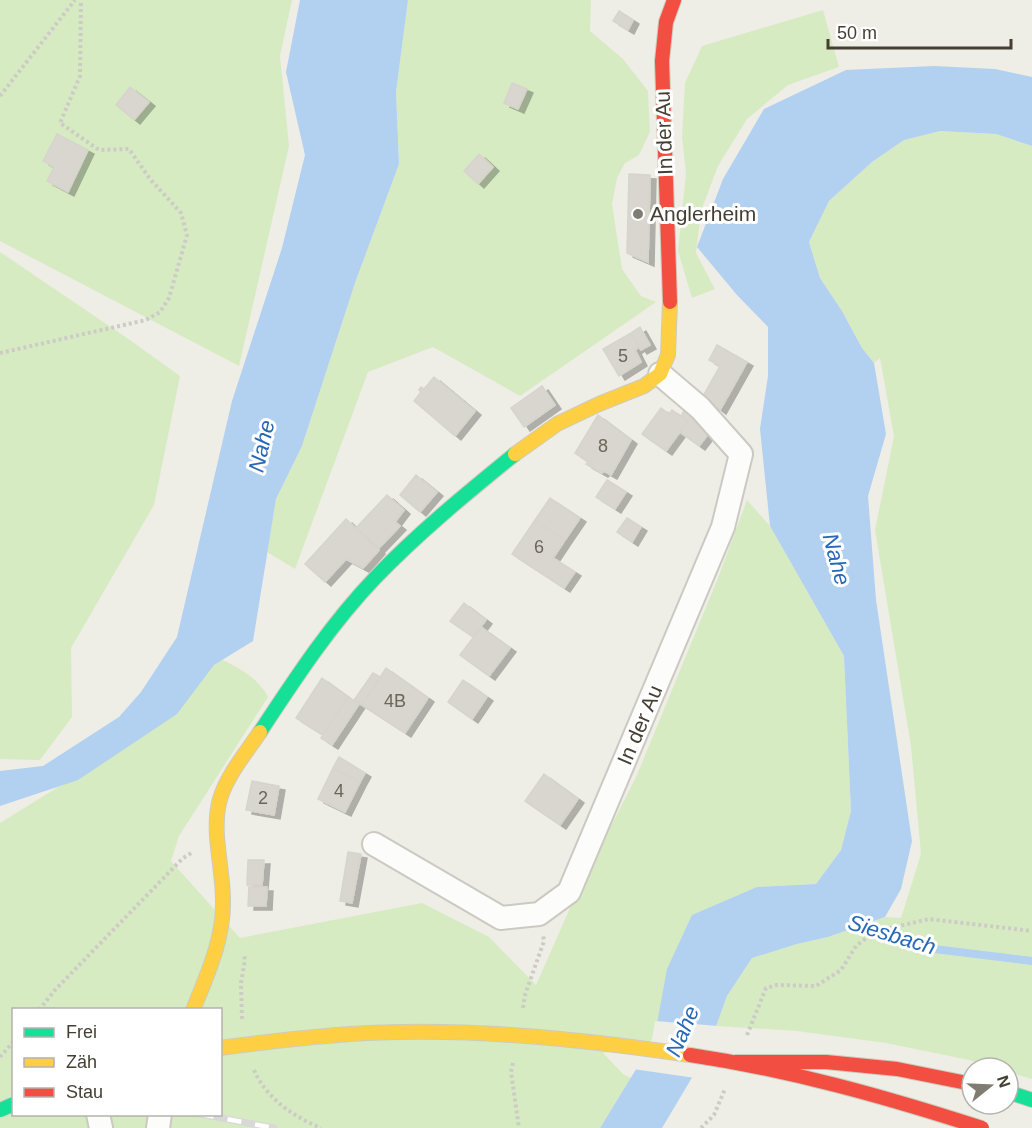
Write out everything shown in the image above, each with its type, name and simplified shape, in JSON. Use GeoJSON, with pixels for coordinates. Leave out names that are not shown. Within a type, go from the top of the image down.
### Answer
{"type":"FeatureCollection","features":[{"type":"Feature","properties":{"kind":"street","name":"In der Au"},"geometry":{"type":"LineString","coordinates":[[374,844],[501,918],[538,914],[569,892],[723,527],[741,454],[700,408],[660,374],[668,355],[671,289],[662,60],[669,9],[674,0]]}},
{"type":"Feature","properties":{"kind":"street"},"geometry":{"type":"LineString","coordinates":[[194,1008],[216,952],[223,916],[218,811],[222,794],[230,777],[303,668],[338,621],[374,579],[410,544],[524,447],[557,424],[598,404],[644,386],[660,374]]}},
{"type":"Feature","properties":{"kind":"street"},"geometry":{"type":"LineString","coordinates":[[222,1048],[272,1041],[423,1032],[555,1039],[631,1047],[735,1062],[842,1085],[929,1109],[982,1128]]}},
{"type":"Feature","properties":{"kind":"street"},"geometry":{"type":"LineString","coordinates":[[735,1062],[837,1063],[897,1069],[960,1082]]}},
{"type":"Feature","properties":{"kind":"path"},"geometry":{"type":"LineString","coordinates":[[0,96],[75,0]]}},
{"type":"Feature","properties":{"kind":"path"},"geometry":{"type":"LineString","coordinates":[[0,353],[136,324],[160,312],[169,298],[188,235],[182,213],[150,179],[129,149],[99,150],[60,123],[80,76],[81,0]]}},
{"type":"Feature","properties":{"kind":"path"},"geometry":{"type":"LineString","coordinates":[[41,1008],[183,858],[219,836]]}},
{"type":"Feature","properties":{"kind":"path"},"geometry":{"type":"LineString","coordinates":[[766,988],[777,985],[816,986],[841,970],[856,946],[874,932],[929,919],[1032,932]]}},
{"type":"Feature","properties":{"kind":"path"},"geometry":{"type":"LineString","coordinates":[[0,1057],[12,1043]]}},
{"type":"Feature","properties":{"kind":"green space"},"geometry":{"type":"Polygon","coordinates":[[[0,0],[292,0],[280,56],[289,146],[239,366],[0,241],[0,0]]]}},
{"type":"Feature","properties":{"kind":"green space"},"geometry":{"type":"Polygon","coordinates":[[[408,0],[591,0],[590,31],[623,59],[648,91],[650,132],[639,155],[625,163],[617,178],[612,204],[622,269],[641,296],[656,302],[520,396],[433,347],[368,372],[295,569],[267,552],[276,499],[302,446],[355,283],[399,164],[396,92],[408,0]]]}},
{"type":"Feature","properties":{"kind":"green space"},"geometry":{"type":"Polygon","coordinates":[[[823,10],[839,67],[788,85],[747,119],[718,166],[701,211],[696,253],[715,289],[692,298],[678,251],[686,173],[682,137],[685,83],[702,46],[823,10]]]}},
{"type":"Feature","properties":{"kind":"green space"},"geometry":{"type":"Polygon","coordinates":[[[940,131],[996,134],[1032,146],[1032,1079],[1020,1076],[1020,1056],[960,1056],[960,1058],[886,1043],[797,1031],[716,1026],[727,996],[752,958],[828,937],[885,917],[901,918],[921,854],[911,746],[875,530],[894,436],[880,358],[874,363],[862,348],[842,311],[820,278],[809,242],[829,201],[872,162],[904,140],[940,131]]]}},
{"type":"Feature","properties":{"kind":"green space"},"geometry":{"type":"Polygon","coordinates":[[[0,252],[180,376],[154,505],[71,648],[72,717],[40,760],[0,759],[0,252]]]}},
{"type":"Feature","properties":{"kind":"green space"},"geometry":{"type":"Polygon","coordinates":[[[747,500],[770,526],[844,656],[851,811],[841,850],[816,884],[757,887],[654,1040],[603,1053],[623,1074],[631,1078],[600,1128],[0,1128],[0,823],[126,745],[217,657],[253,678],[268,697],[179,836],[171,861],[240,938],[422,903],[489,937],[536,985],[574,899],[637,775],[718,578],[747,500]]]}},
{"type":"Feature","properties":{"kind":"water","name":"Nahe"},"geometry":{"type":"Polygon","coordinates":[[[300,0],[408,0],[396,92],[399,164],[355,283],[302,446],[276,499],[253,641],[214,665],[177,714],[78,780],[0,806],[0,771],[43,766],[119,717],[141,692],[177,637],[232,401],[282,248],[305,155],[286,72],[300,0]]]}},
{"type":"Feature","properties":{"kind":"water","name":"Nahe"},"geometry":{"type":"Polygon","coordinates":[[[934,66],[995,69],[1032,77],[1032,146],[996,134],[940,131],[904,140],[872,162],[829,201],[809,242],[820,278],[842,311],[862,348],[874,363],[886,434],[868,496],[876,600],[912,841],[901,889],[885,917],[828,937],[752,958],[727,996],[706,1054],[662,1128],[600,1128],[654,1040],[667,969],[692,915],[757,887],[816,884],[841,850],[851,811],[844,656],[770,526],[760,429],[768,376],[768,327],[737,295],[697,247],[723,179],[764,109],[846,70],[934,66]]]}},
{"type":"Feature","properties":{"kind":"pier"},"geometry":{"type":"Polygon","coordinates":[[[655,1021],[719,1026],[708,1055],[695,1078],[633,1069],[652,1039],[655,1021]]]}},
{"type":"Feature","properties":{"kind":"building"},"geometry":{"type":"Polygon","coordinates":[[[619,11],[633,20],[628,30],[613,21],[619,11]]]}},
{"type":"Feature","properties":{"kind":"building"},"geometry":{"type":"Polygon","coordinates":[[[512,83],[527,89],[518,109],[504,103],[512,83]]]}},
{"type":"Feature","properties":{"kind":"building"},"geometry":{"type":"Polygon","coordinates":[[[130,87],[149,102],[134,120],[116,105],[130,87]]]}},
{"type":"Feature","properties":{"kind":"building"},"geometry":{"type":"Polygon","coordinates":[[[57,134],[88,150],[68,192],[47,181],[54,167],[43,161],[57,134]]]}},
{"type":"Feature","properties":{"kind":"building"},"geometry":{"type":"Polygon","coordinates":[[[479,154],[493,167],[478,184],[464,171],[479,154]]]}},
{"type":"Feature","properties":{"kind":"building","name":"Anglerheim"},"geometry":{"type":"Polygon","coordinates":[[[629,174],[650,175],[648,262],[627,253],[629,174]]]}},
{"type":"Feature","properties":{"kind":"building"},"geometry":{"type":"Polygon","coordinates":[[[640,327],[650,345],[641,350],[631,333],[640,327]]]}},
{"type":"Feature","properties":{"kind":"building"},"geometry":{"type":"Polygon","coordinates":[[[631,333],[639,347],[635,350],[641,362],[619,376],[603,349],[631,333]]]}},
{"type":"Feature","properties":{"kind":"building"},"geometry":{"type":"Polygon","coordinates":[[[717,345],[747,362],[720,410],[703,396],[720,366],[709,360],[717,345]]]}},
{"type":"Feature","properties":{"kind":"building"},"geometry":{"type":"Polygon","coordinates":[[[434,377],[475,411],[455,436],[414,401],[421,392],[419,390],[421,387],[424,389],[434,377]]]}},
{"type":"Feature","properties":{"kind":"building"},"geometry":{"type":"Polygon","coordinates":[[[542,386],[555,405],[524,427],[511,408],[542,386]]]}},
{"type":"Feature","properties":{"kind":"building"},"geometry":{"type":"Polygon","coordinates":[[[661,408],[669,414],[672,410],[688,421],[666,451],[642,434],[661,408]]]}},
{"type":"Feature","properties":{"kind":"building"},"geometry":{"type":"Polygon","coordinates":[[[686,408],[709,433],[699,446],[680,432],[688,421],[681,416],[686,408]]]}},
{"type":"Feature","properties":{"kind":"building"},"geometry":{"type":"Polygon","coordinates":[[[598,415],[631,440],[611,475],[586,464],[588,462],[575,453],[598,415]]]}},
{"type":"Feature","properties":{"kind":"building"},"geometry":{"type":"Polygon","coordinates":[[[416,475],[437,492],[420,512],[400,495],[416,475]]]}},
{"type":"Feature","properties":{"kind":"building"},"geometry":{"type":"Polygon","coordinates":[[[607,480],[626,492],[615,509],[596,497],[607,480]]]}},
{"type":"Feature","properties":{"kind":"building"},"geometry":{"type":"Polygon","coordinates":[[[387,495],[404,510],[395,522],[400,526],[379,548],[356,528],[387,495]]]}},
{"type":"Feature","properties":{"kind":"building"},"geometry":{"type":"Polygon","coordinates":[[[550,498],[580,518],[565,540],[535,520],[550,498]]]}},
{"type":"Feature","properties":{"kind":"building"},"geometry":{"type":"Polygon","coordinates":[[[627,518],[641,527],[632,542],[617,532],[627,518]]]}},
{"type":"Feature","properties":{"kind":"building"},"geometry":{"type":"Polygon","coordinates":[[[346,519],[379,550],[363,568],[346,559],[325,582],[305,564],[346,519]]]}},
{"type":"Feature","properties":{"kind":"building"},"geometry":{"type":"Polygon","coordinates":[[[535,520],[565,540],[553,558],[575,572],[564,588],[512,554],[535,520]]]}},
{"type":"Feature","properties":{"kind":"building"},"geometry":{"type":"Polygon","coordinates":[[[464,603],[486,620],[473,637],[450,621],[464,603]]]}},
{"type":"Feature","properties":{"kind":"building"},"geometry":{"type":"Polygon","coordinates":[[[481,627],[510,648],[489,676],[460,655],[481,627]]]}},
{"type":"Feature","properties":{"kind":"building"},"geometry":{"type":"Polygon","coordinates":[[[386,668],[428,698],[405,733],[362,705],[386,668]]]}},
{"type":"Feature","properties":{"kind":"building"},"geometry":{"type":"Polygon","coordinates":[[[373,673],[380,677],[362,705],[354,700],[373,673]]]}},
{"type":"Feature","properties":{"kind":"building"},"geometry":{"type":"Polygon","coordinates":[[[322,678],[348,697],[323,735],[296,718],[322,678]]]}},
{"type":"Feature","properties":{"kind":"building"},"geometry":{"type":"Polygon","coordinates":[[[463,680],[487,697],[472,719],[448,702],[463,680]]]}},
{"type":"Feature","properties":{"kind":"building"},"geometry":{"type":"Polygon","coordinates":[[[348,697],[359,704],[332,745],[321,738],[348,697]]]}},
{"type":"Feature","properties":{"kind":"building"},"geometry":{"type":"Polygon","coordinates":[[[339,757],[365,773],[360,782],[333,768],[339,757]]]}},
{"type":"Feature","properties":{"kind":"building"},"geometry":{"type":"Polygon","coordinates":[[[333,768],[360,782],[345,812],[318,799],[333,768]]]}},
{"type":"Feature","properties":{"kind":"building"},"geometry":{"type":"Polygon","coordinates":[[[544,774],[578,799],[560,825],[525,801],[544,774]]]}},
{"type":"Feature","properties":{"kind":"building"},"geometry":{"type":"Polygon","coordinates":[[[252,781],[279,786],[274,815],[246,810],[252,781]]]}},
{"type":"Feature","properties":{"kind":"building"},"geometry":{"type":"Polygon","coordinates":[[[348,852],[361,854],[352,903],[340,901],[348,852]]]}},
{"type":"Feature","properties":{"kind":"building"},"geometry":{"type":"Polygon","coordinates":[[[248,860],[264,860],[262,885],[247,885],[248,860]]]}},
{"type":"Feature","properties":{"kind":"building"},"geometry":{"type":"Polygon","coordinates":[[[249,887],[267,887],[266,906],[248,906],[249,887]]]}},
{"type":"Feature","properties":{"kind":"waterway","name":"Siesbach"},"geometry":{"type":"LineString","coordinates":[[853,922],[918,947],[1032,961]]}},
{"type":"Feature","properties":{"kind":"railway"},"geometry":{"type":"LineString","coordinates":[[211,1116],[274,1128]]}},
{"type":"Feature","properties":{"kind":"traffic: fast"},"geometry":{"type":"LineString","coordinates":[[260,732],[328,633],[375,578],[425,530],[515,454]]}},
{"type":"Feature","properties":{"kind":"traffic: fast"},"geometry":{"type":"LineString","coordinates":[[1020,1096],[1032,1100]]}},
{"type":"Feature","properties":{"kind":"traffic: fast"},"geometry":{"type":"LineString","coordinates":[[0,1110],[12,1105]]}},
{"type":"Feature","properties":{"kind":"traffic: slow"},"geometry":{"type":"LineString","coordinates":[[515,454],[557,424],[644,386],[660,374],[668,355],[670,302]]}},
{"type":"Feature","properties":{"kind":"traffic: slow"},"geometry":{"type":"LineString","coordinates":[[194,1008],[214,957],[223,914],[217,824],[220,799],[232,773],[260,732]]}},
{"type":"Feature","properties":{"kind":"traffic: slow"},"geometry":{"type":"LineString","coordinates":[[222,1048],[331,1035],[434,1032],[544,1038],[690,1055]]}},
{"type":"Feature","properties":{"kind":"traffic: jam"},"geometry":{"type":"LineString","coordinates":[[670,302],[662,61],[666,22],[674,0]]}},
{"type":"Feature","properties":{"kind":"traffic: jam"},"geometry":{"type":"LineString","coordinates":[[690,1055],[764,1068],[838,1086],[982,1128]]}},
{"type":"Feature","properties":{"kind":"traffic: jam"},"geometry":{"type":"LineString","coordinates":[[735,1062],[826,1062],[897,1069],[960,1082]]}},
{"type":"Feature","properties":{"kind":"place","name":"Anglerheim"},"geometry":{"type":"Point","coordinates":[638,214]}}]}
